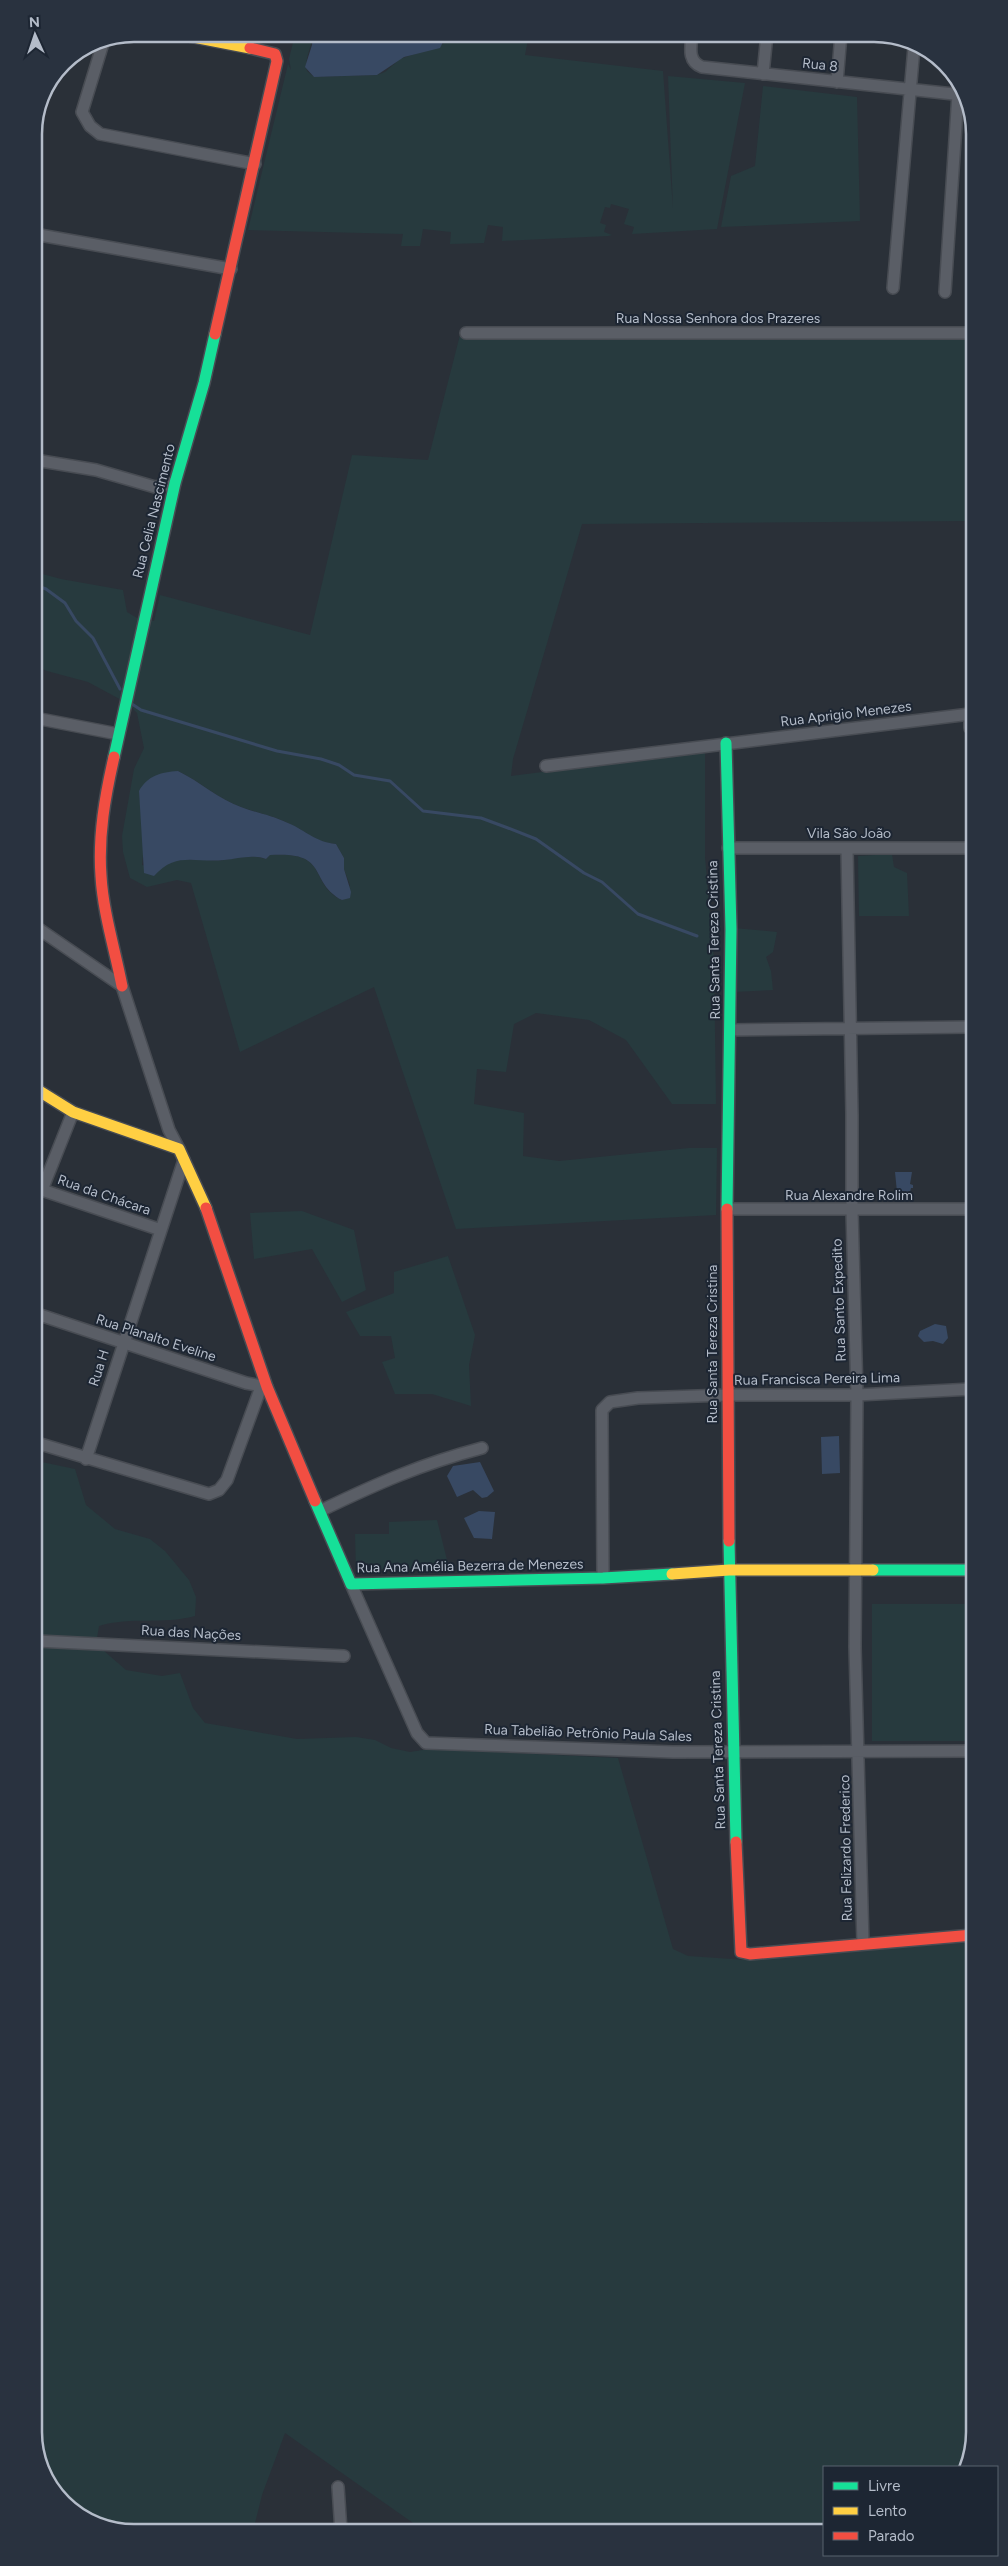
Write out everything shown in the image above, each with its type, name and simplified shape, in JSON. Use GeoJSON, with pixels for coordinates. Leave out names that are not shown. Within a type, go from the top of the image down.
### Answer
{"type":"FeatureCollection","features":[{"type":"Feature","properties":{"kind":"street","name":"Rua Celia Nascimento"},"geometry":{"type":"LineString","coordinates":[[122,986],[101,878],[100,848],[106,791],[175,483],[204,383],[277,61],[275,54],[219,42]]}},
{"type":"Feature","properties":{"kind":"street","name":"Rua 8"},"geometry":{"type":"LineString","coordinates":[[691,43],[692,61],[702,68],[956,94]]}},
{"type":"Feature","properties":{"kind":"street"},"geometry":{"type":"LineString","coordinates":[[763,74],[766,43]]}},
{"type":"Feature","properties":{"kind":"street"},"geometry":{"type":"LineString","coordinates":[[837,82],[840,43]]}},
{"type":"Feature","properties":{"kind":"street"},"geometry":{"type":"LineString","coordinates":[[101,49],[82,112],[90,126],[100,134],[255,164]]}},
{"type":"Feature","properties":{"kind":"street"},"geometry":{"type":"LineString","coordinates":[[893,288],[913,52]]}},
{"type":"Feature","properties":{"kind":"street"},"geometry":{"type":"LineString","coordinates":[[945,292],[960,103]]}},
{"type":"Feature","properties":{"kind":"street"},"geometry":{"type":"LineString","coordinates":[[43,236],[231,269]]}},
{"type":"Feature","properties":{"kind":"street","name":"Rua Nossa Senhora dos Prazeres"},"geometry":{"type":"LineString","coordinates":[[466,333],[966,333]]}},
{"type":"Feature","properties":{"kind":"street"},"geometry":{"type":"LineString","coordinates":[[43,461],[96,470],[155,487],[175,483]]}},
{"type":"Feature","properties":{"kind":"street","name":"Rua Aprigio Menezes"},"geometry":{"type":"LineString","coordinates":[[546,766],[966,714]]}},
{"type":"Feature","properties":{"kind":"street"},"geometry":{"type":"LineString","coordinates":[[43,719],[118,734]]}},
{"type":"Feature","properties":{"kind":"street","name":"Rua Santa Tereza Cristina"},"geometry":{"type":"LineString","coordinates":[[726,743],[730,1030],[727,1395],[729,1570],[732,1751],[740,1946],[741,1952],[750,1954],[863,1944]]}},
{"type":"Feature","properties":{"kind":"street","name":"Vila São João"},"geometry":{"type":"LineString","coordinates":[[728,848],[966,848]]}},
{"type":"Feature","properties":{"kind":"street","name":"Rua Santo Expedito"},"geometry":{"type":"LineString","coordinates":[[847,848],[852,1211],[858,1395],[855,1570],[859,1751]]}},
{"type":"Feature","properties":{"kind":"street"},"geometry":{"type":"LineString","coordinates":[[43,932],[122,986],[169,1130],[181,1155]]}},
{"type":"Feature","properties":{"kind":"street"},"geometry":{"type":"LineString","coordinates":[[730,1030],[966,1027]]}},
{"type":"Feature","properties":{"kind":"street"},"geometry":{"type":"LineString","coordinates":[[43,1093],[72,1112],[181,1155]]}},
{"type":"Feature","properties":{"kind":"street"},"geometry":{"type":"LineString","coordinates":[[43,1181],[72,1112]]}},
{"type":"Feature","properties":{"kind":"street","name":"Rua H"},"geometry":{"type":"LineString","coordinates":[[86,1458],[161,1230],[181,1155]]}},
{"type":"Feature","properties":{"kind":"street","name":"Rua Ana Amélia Bezerra de Menezes"},"geometry":{"type":"LineString","coordinates":[[181,1155],[203,1199],[264,1387],[351,1584],[603,1578],[729,1570],[966,1570]]}},
{"type":"Feature","properties":{"kind":"street","name":"Rua da Chácara"},"geometry":{"type":"LineString","coordinates":[[43,1190],[161,1230]]}},
{"type":"Feature","properties":{"kind":"street","name":"Rua Alexandre Rolim"},"geometry":{"type":"LineString","coordinates":[[728,1210],[966,1209]]}},
{"type":"Feature","properties":{"kind":"street","name":"Rua Planalto Eveline"},"geometry":{"type":"LineString","coordinates":[[42,1316],[264,1387]]}},
{"type":"Feature","properties":{"kind":"street"},"geometry":{"type":"LineString","coordinates":[[42,1445],[205,1494],[216,1492],[229,1476],[264,1387]]}},
{"type":"Feature","properties":{"kind":"street","name":"Rua Francisca Pereira Lima"},"geometry":{"type":"LineString","coordinates":[[603,1578],[602,1410],[610,1402],[615,1400],[727,1395],[858,1395],[966,1389]]}},
{"type":"Feature","properties":{"kind":"street"},"geometry":{"type":"LineString","coordinates":[[320,1511],[403,1472],[482,1448]]}},
{"type":"Feature","properties":{"kind":"street","name":"Rua Tabelião Petrônio Paula Sales"},"geometry":{"type":"LineString","coordinates":[[351,1584],[417,1733],[426,1743],[673,1752],[966,1751]]}},
{"type":"Feature","properties":{"kind":"street","name":"Rua das Nações"},"geometry":{"type":"LineString","coordinates":[[42,1641],[344,1656]]}},
{"type":"Feature","properties":{"kind":"street","name":"Rua Felizardo Frederico"},"geometry":{"type":"LineString","coordinates":[[859,1751],[863,1944]]}},
{"type":"Feature","properties":{"kind":"street"},"geometry":{"type":"LineString","coordinates":[[863,1944],[966,1936]]}},
{"type":"Feature","properties":{"kind":"street"},"geometry":{"type":"LineString","coordinates":[[338,2487],[340,2523]]}},
{"type":"Feature","properties":{"kind":"green space"},"geometry":{"type":"Polygon","coordinates":[[[293,42],[311,42],[306,66],[307,71],[314,77],[377,75],[385,72],[400,59],[444,42],[527,43],[525,55],[663,71],[673,209],[668,76],[745,83],[717,229],[632,234],[634,227],[624,224],[629,209],[611,204],[610,208],[605,207],[600,223],[606,225],[604,232],[612,235],[608,236],[502,241],[503,227],[488,225],[484,243],[450,244],[451,232],[423,229],[420,246],[401,246],[403,234],[248,230],[288,64],[291,70],[289,59],[293,42]]]}},
{"type":"Feature","properties":{"kind":"green space"},"geometry":{"type":"Polygon","coordinates":[[[763,86],[857,97],[860,221],[721,227],[731,176],[755,166],[763,86]]]}},
{"type":"Feature","properties":{"kind":"green space"},"geometry":{"type":"Polygon","coordinates":[[[966,334],[966,521],[582,524],[513,759],[511,776],[705,751],[705,857],[714,960],[716,1104],[672,1104],[626,1040],[589,1020],[536,1013],[514,1024],[506,1072],[477,1069],[474,1104],[524,1113],[523,1156],[559,1161],[689,1148],[717,1148],[716,1215],[456,1229],[374,987],[240,1052],[191,883],[177,880],[147,887],[130,878],[123,852],[122,836],[134,769],[144,748],[137,713],[127,703],[88,682],[43,669],[43,574],[123,590],[127,612],[137,618],[154,621],[160,595],[310,635],[352,455],[428,460],[460,335],[966,334]],[[178,771],[139,791],[144,846],[142,865],[160,869],[167,864],[183,860],[216,861],[251,857],[266,859],[270,855],[289,855],[302,858],[311,863],[331,893],[342,900],[350,885],[344,869],[344,858],[336,844],[316,839],[282,820],[233,804],[178,771]]]}},
{"type":"Feature","properties":{"kind":"green space"},"geometry":{"type":"Polygon","coordinates":[[[892,854],[894,867],[907,873],[909,916],[859,916],[858,856],[892,854]]]}},
{"type":"Feature","properties":{"kind":"green space"},"geometry":{"type":"Polygon","coordinates":[[[734,928],[777,932],[773,952],[766,957],[771,971],[773,990],[734,992],[734,928]]]}},
{"type":"Feature","properties":{"kind":"green space"},"geometry":{"type":"Polygon","coordinates":[[[302,1211],[354,1230],[366,1290],[342,1302],[312,1249],[254,1259],[250,1213],[302,1211]]]}},
{"type":"Feature","properties":{"kind":"green space"},"geometry":{"type":"Polygon","coordinates":[[[448,1256],[475,1335],[469,1365],[471,1406],[432,1394],[395,1394],[382,1362],[395,1358],[391,1336],[360,1336],[346,1312],[394,1293],[394,1272],[448,1256]]]}},
{"type":"Feature","properties":{"kind":"green space"},"geometry":{"type":"Polygon","coordinates":[[[42,1462],[75,1469],[86,1505],[115,1529],[150,1539],[165,1551],[189,1580],[196,1597],[195,1616],[171,1620],[123,1621],[99,1626],[96,1644],[126,1670],[162,1676],[180,1673],[193,1708],[205,1723],[297,1739],[356,1737],[375,1740],[391,1748],[410,1752],[429,1749],[618,1758],[673,1949],[688,1956],[746,1960],[966,1943],[966,2431],[959,2466],[823,2466],[823,2524],[414,2523],[285,2433],[262,2495],[255,2523],[117,2522],[94,2514],[70,2496],[55,2477],[47,2461],[44,2449],[42,2431],[42,1462]]]}},
{"type":"Feature","properties":{"kind":"green space"},"geometry":{"type":"Polygon","coordinates":[[[437,1520],[449,1568],[356,1570],[355,1534],[389,1534],[389,1522],[437,1520]]]}},
{"type":"Feature","properties":{"kind":"green space"},"geometry":{"type":"Polygon","coordinates":[[[872,1604],[966,1604],[966,1741],[872,1741],[872,1604]]]}},
{"type":"Feature","properties":{"kind":"water"},"geometry":{"type":"Polygon","coordinates":[[[312,42],[443,42],[440,48],[404,57],[377,75],[314,77],[305,67],[312,42]]]}},
{"type":"Feature","properties":{"kind":"water"},"geometry":{"type":"Polygon","coordinates":[[[178,771],[233,804],[282,820],[317,839],[336,844],[344,858],[344,869],[351,892],[350,898],[342,900],[331,892],[310,862],[289,855],[270,855],[266,859],[250,857],[214,861],[186,860],[170,863],[154,876],[144,873],[139,791],[150,778],[166,772],[178,771]]]}},
{"type":"Feature","properties":{"kind":"water"},"geometry":{"type":"Polygon","coordinates":[[[895,1172],[912,1172],[910,1184],[913,1185],[913,1188],[911,1188],[910,1192],[897,1192],[895,1172]]]}},
{"type":"Feature","properties":{"kind":"water"},"geometry":{"type":"Polygon","coordinates":[[[935,1324],[946,1326],[948,1338],[943,1344],[933,1341],[924,1342],[918,1336],[920,1331],[935,1324]]]}},
{"type":"Feature","properties":{"kind":"water"},"geometry":{"type":"Polygon","coordinates":[[[839,1436],[840,1473],[822,1474],[821,1437],[839,1436]]]}},
{"type":"Feature","properties":{"kind":"water"},"geometry":{"type":"Polygon","coordinates":[[[480,1462],[494,1491],[487,1497],[482,1498],[473,1490],[457,1497],[447,1476],[453,1466],[480,1462]]]}},
{"type":"Feature","properties":{"kind":"water"},"geometry":{"type":"Polygon","coordinates":[[[479,1511],[495,1512],[492,1539],[474,1538],[464,1518],[479,1511]]]}},
{"type":"Feature","properties":{"kind":"waterway"},"geometry":{"type":"LineString","coordinates":[[43,588],[65,603],[76,621],[93,638],[120,689]]}},
{"type":"Feature","properties":{"kind":"waterway"},"geometry":{"type":"LineString","coordinates":[[132,704],[141,710],[277,751],[321,759],[339,765],[354,775],[390,781],[423,811],[481,818],[536,839],[584,873],[602,882],[638,914],[697,936]]}},
{"type":"Feature","properties":{"kind":"traffic: fast"},"geometry":{"type":"LineString","coordinates":[[114,757],[175,483],[204,383],[215,334]]}},
{"type":"Feature","properties":{"kind":"traffic: fast"},"geometry":{"type":"LineString","coordinates":[[726,743],[731,929],[727,1209]]}},
{"type":"Feature","properties":{"kind":"traffic: fast"},"geometry":{"type":"LineString","coordinates":[[315,1501],[351,1584],[603,1578],[672,1574]]}},
{"type":"Feature","properties":{"kind":"traffic: fast"},"geometry":{"type":"LineString","coordinates":[[729,1541],[736,1842]]}},
{"type":"Feature","properties":{"kind":"traffic: fast"},"geometry":{"type":"LineString","coordinates":[[873,1570],[966,1570]]}},
{"type":"Feature","properties":{"kind":"traffic: slow"},"geometry":{"type":"LineString","coordinates":[[220,42],[250,48]]}},
{"type":"Feature","properties":{"kind":"traffic: slow"},"geometry":{"type":"LineString","coordinates":[[43,1093],[73,1112],[179,1149],[206,1208]]}},
{"type":"Feature","properties":{"kind":"traffic: slow"},"geometry":{"type":"LineString","coordinates":[[672,1574],[729,1570],[873,1570]]}},
{"type":"Feature","properties":{"kind":"traffic: jam"},"geometry":{"type":"LineString","coordinates":[[215,334],[277,61],[275,54],[250,48]]}},
{"type":"Feature","properties":{"kind":"traffic: jam"},"geometry":{"type":"LineString","coordinates":[[114,757],[103,816],[100,861],[104,903],[122,986]]}},
{"type":"Feature","properties":{"kind":"traffic: jam"},"geometry":{"type":"LineString","coordinates":[[206,1208],[267,1387],[315,1501]]}},
{"type":"Feature","properties":{"kind":"traffic: jam"},"geometry":{"type":"LineString","coordinates":[[727,1209],[729,1541]]}},
{"type":"Feature","properties":{"kind":"traffic: jam"},"geometry":{"type":"LineString","coordinates":[[736,1842],[741,1952],[750,1954],[966,1936]]}}]}
